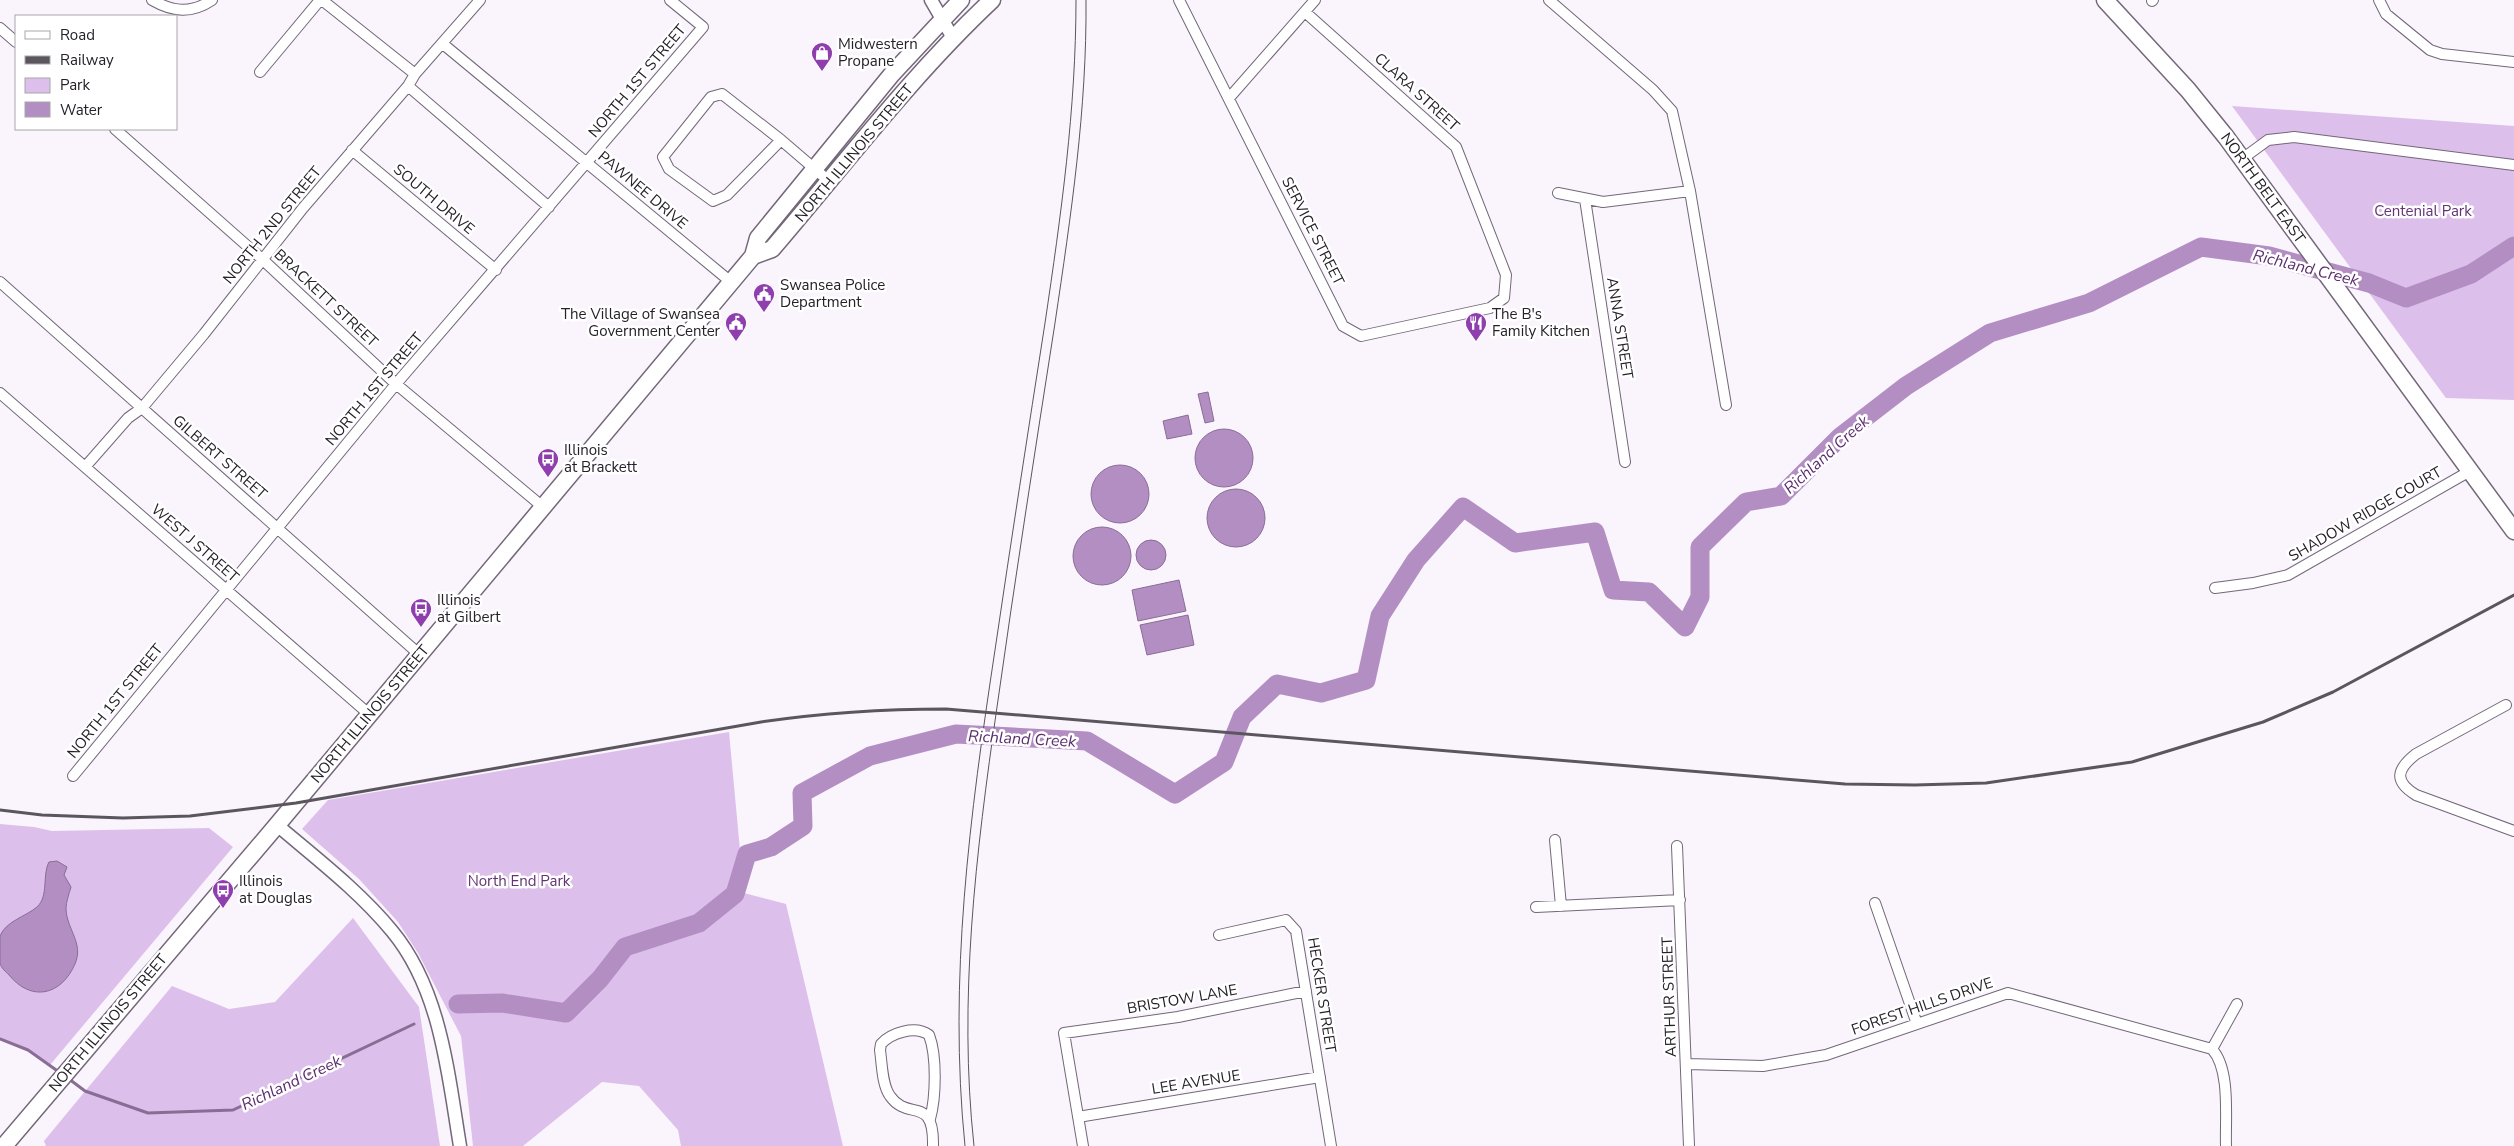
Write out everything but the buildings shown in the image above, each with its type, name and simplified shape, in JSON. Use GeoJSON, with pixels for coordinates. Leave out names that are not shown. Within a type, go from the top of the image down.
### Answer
{"type":"FeatureCollection","features":[{"type":"Feature","properties":{"kind":"main road","name":"NORTH ILLINOIS STREET"},"geometry":{"type":"LineString","coordinates":[[4,1146],[370,715],[753,256],[758,238],[892,74],[941,19],[961,0]]}},
{"type":"Feature","properties":{"kind":"main road","name":"NORTH ILLINOIS STREET"},"geometry":{"type":"LineString","coordinates":[[753,256],[772,249],[908,88],[953,38],[992,0]]}},
{"type":"Feature","properties":{"kind":"main road","name":"NORTH BELT EAST"},"geometry":{"type":"LineString","coordinates":[[2105,0],[2188,90],[2242,159],[2514,531]]}},
{"type":"Feature","properties":{"kind":"street"},"geometry":{"type":"LineString","coordinates":[[152,0],[164,7],[179,11],[193,10],[212,0]]}},
{"type":"Feature","properties":{"kind":"street"},"geometry":{"type":"LineString","coordinates":[[260,72],[321,0],[415,74]]}},
{"type":"Feature","properties":{"kind":"street","name":"NORTH 2ND STREET"},"geometry":{"type":"LineString","coordinates":[[85,467],[128,418],[142,408],[352,150],[480,0]]}},
{"type":"Feature","properties":{"kind":"street","name":"NORTH 1ST STREET"},"geometry":{"type":"LineString","coordinates":[[73,776],[225,589],[278,528],[396,384],[703,27],[670,0]]}},
{"type":"Feature","properties":{"kind":"street"},"geometry":{"type":"LineString","coordinates":[[931,0],[953,38]]}},
{"type":"Feature","properties":{"kind":"street","name":"SERVICE STREET"},"geometry":{"type":"LineString","coordinates":[[1179,0],[1343,326],[1361,336],[1490,308],[1504,298]]}},
{"type":"Feature","properties":{"kind":"street"},"geometry":{"type":"LineString","coordinates":[[1229,98],[1315,0]]}},
{"type":"Feature","properties":{"kind":"street"},"geometry":{"type":"LineString","coordinates":[[1548,0],[1652,90],[1672,111],[1690,191],[1726,405]]}},
{"type":"Feature","properties":{"kind":"street"},"geometry":{"type":"LineString","coordinates":[[2379,0],[2386,14],[2430,50],[2442,54],[2514,62]]}},
{"type":"Feature","properties":{"kind":"street","name":"CLARA STREET"},"geometry":{"type":"LineString","coordinates":[[1305,12],[1456,147],[1506,275],[1504,298]]}},
{"type":"Feature","properties":{"kind":"street"},"geometry":{"type":"LineString","coordinates":[[0,28],[15,41]]}},
{"type":"Feature","properties":{"kind":"street","name":"PAWNEE DRIVE"},"geometry":{"type":"LineString","coordinates":[[443,44],[731,282]]}},
{"type":"Feature","properties":{"kind":"street"},"geometry":{"type":"LineString","coordinates":[[408,86],[549,206]]}},
{"type":"Feature","properties":{"kind":"street"},"geometry":{"type":"LineString","coordinates":[[781,140],[726,195],[713,201],[668,169],[663,157],[711,97],[722,94],[781,140],[830,182]]}},
{"type":"Feature","properties":{"kind":"street","name":"BRACKETT STREET"},"geometry":{"type":"LineString","coordinates":[[116,130],[262,259],[396,384],[543,507]]}},
{"type":"Feature","properties":{"kind":"street"},"geometry":{"type":"LineString","coordinates":[[2242,159],[2268,140],[2294,137],[2514,165]]}},
{"type":"Feature","properties":{"kind":"street","name":"SOUTH DRIVE"},"geometry":{"type":"LineString","coordinates":[[352,150],[496,270]]}},
{"type":"Feature","properties":{"kind":"street"},"geometry":{"type":"LineString","coordinates":[[1558,193],[1603,202],[1690,191]]}},
{"type":"Feature","properties":{"kind":"street","name":"ANNA STREET"},"geometry":{"type":"LineString","coordinates":[[1585,199],[1625,462]]}},
{"type":"Feature","properties":{"kind":"street","name":"GILBERT STREET"},"geometry":{"type":"LineString","coordinates":[[0,282],[420,655]]}},
{"type":"Feature","properties":{"kind":"street","name":"WEST J STREET"},"geometry":{"type":"LineString","coordinates":[[0,393],[370,715]]}},
{"type":"Feature","properties":{"kind":"street","name":"SHADOW RIDGE COURT"},"geometry":{"type":"LineString","coordinates":[[2215,588],[2253,583],[2288,575],[2470,471]]}},
{"type":"Feature","properties":{"kind":"street"},"geometry":{"type":"LineString","coordinates":[[2506,705],[2416,754],[2404,763],[2400,772],[2400,782],[2416,794],[2514,831]]}},
{"type":"Feature","properties":{"kind":"street"},"geometry":{"type":"LineString","coordinates":[[277,825],[354,890],[393,932],[406,951],[421,980],[440,1033],[460,1146]]}},
{"type":"Feature","properties":{"kind":"street"},"geometry":{"type":"LineString","coordinates":[[1555,840],[1561,906]]}},
{"type":"Feature","properties":{"kind":"street","name":"ARTHUR STREET"},"geometry":{"type":"LineString","coordinates":[[1677,846],[1689,1146]]}},
{"type":"Feature","properties":{"kind":"street"},"geometry":{"type":"LineString","coordinates":[[1536,907],[1680,900]]}},
{"type":"Feature","properties":{"kind":"street"},"geometry":{"type":"LineString","coordinates":[[1876,903],[1916,1024]]}},
{"type":"Feature","properties":{"kind":"street","name":"HECKER STREET"},"geometry":{"type":"LineString","coordinates":[[1219,935],[1286,920],[1296,931],[1331,1146]]}},
{"type":"Feature","properties":{"kind":"street","name":"BRISTOW LANE"},"geometry":{"type":"LineString","coordinates":[[1078,1117],[1064,1033],[1178,1017],[1306,991]]}},
{"type":"Feature","properties":{"kind":"street","name":"FOREST HILLS DRIVE"},"geometry":{"type":"LineString","coordinates":[[1687,1064],[1763,1066],[1818,1057],[2008,993],[2212,1049]]}},
{"type":"Feature","properties":{"kind":"street"},"geometry":{"type":"LineString","coordinates":[[2226,1146],[2224,1076],[2219,1056],[2212,1049],[2237,1004]]}},
{"type":"Feature","properties":{"kind":"street"},"geometry":{"type":"LineString","coordinates":[[930,1119],[935,1101],[932,1045],[929,1035],[925,1032],[895,1033],[881,1044],[880,1050],[889,1095],[899,1104],[923,1112],[930,1119],[934,1128],[934,1146]]}},
{"type":"Feature","properties":{"kind":"street","name":"LEE AVENUE"},"geometry":{"type":"LineString","coordinates":[[1078,1117],[1320,1077]]}},
{"type":"Feature","properties":{"kind":"street"},"geometry":{"type":"LineString","coordinates":[[1078,1117],[1083,1146]]}},
{"type":"Feature","properties":{"kind":"green space","name":"Centenial Park"},"geometry":{"type":"Polygon","coordinates":[[[2232,106],[2514,126],[2514,400],[2446,398],[2232,106]]]}},
{"type":"Feature","properties":{"kind":"green space","name":"North End Park"},"geometry":{"type":"Polygon","coordinates":[[[729,732],[744,893],[786,904],[843,1146],[681,1146],[678,1130],[639,1086],[602,1082],[523,1146],[473,1146],[461,1036],[418,953],[398,922],[359,879],[302,829],[328,800],[729,732]]]}},
{"type":"Feature","properties":{"kind":"green space"},"geometry":{"type":"Polygon","coordinates":[[[0,824],[34,827],[52,831],[209,828],[233,847],[50,1065],[28,1050],[0,1039],[0,824]]]}},
{"type":"Feature","properties":{"kind":"green space"},"geometry":{"type":"Polygon","coordinates":[[[353,918],[419,1007],[440,1146],[46,1146],[44,1141],[172,986],[229,1009],[275,1002],[353,918]]]}},
{"type":"Feature","properties":{"kind":"water"},"geometry":{"type":"Polygon","coordinates":[[[1208,392],[1214,421],[1205,423],[1198,394],[1208,392]]]}},
{"type":"Feature","properties":{"kind":"water"},"geometry":{"type":"Polygon","coordinates":[[[1188,415],[1192,434],[1167,439],[1163,421],[1188,415]]]}},
{"type":"Feature","properties":{"kind":"water"},"geometry":{"type":"Polygon","coordinates":[[[1224,429],[1235,431],[1248,442],[1253,458],[1251,469],[1240,482],[1224,487],[1213,485],[1200,474],[1195,458],[1197,447],[1208,434],[1224,429]]]}},
{"type":"Feature","properties":{"kind":"water"},"geometry":{"type":"Polygon","coordinates":[[[1120,465],[1131,467],[1144,478],[1149,494],[1147,505],[1136,518],[1120,523],[1109,521],[1096,510],[1091,494],[1093,483],[1104,470],[1120,465]]]}},
{"type":"Feature","properties":{"kind":"water"},"geometry":{"type":"Polygon","coordinates":[[[1236,489],[1247,491],[1260,502],[1265,518],[1263,529],[1252,542],[1236,547],[1225,545],[1212,534],[1207,518],[1209,507],[1220,494],[1236,489]]]}},
{"type":"Feature","properties":{"kind":"water"},"geometry":{"type":"Polygon","coordinates":[[[1102,527],[1113,529],[1126,540],[1131,556],[1129,567],[1118,580],[1102,585],[1091,583],[1078,572],[1073,556],[1075,545],[1086,532],[1102,527]]]}},
{"type":"Feature","properties":{"kind":"water"},"geometry":{"type":"Polygon","coordinates":[[[1151,540],[1157,541],[1165,549],[1165,561],[1157,569],[1151,570],[1145,569],[1137,561],[1136,555],[1137,549],[1145,541],[1151,540]]]}},
{"type":"Feature","properties":{"kind":"water"},"geometry":{"type":"Polygon","coordinates":[[[1179,580],[1186,611],[1138,621],[1132,590],[1179,580]]]}},
{"type":"Feature","properties":{"kind":"water"},"geometry":{"type":"Polygon","coordinates":[[[1188,615],[1194,645],[1147,655],[1140,625],[1188,615]]]}},
{"type":"Feature","properties":{"kind":"water"},"geometry":{"type":"Polygon","coordinates":[[[57,861],[67,867],[64,875],[71,887],[67,901],[67,917],[78,950],[75,964],[62,983],[54,989],[36,992],[18,984],[1,967],[0,936],[7,927],[32,911],[41,902],[47,867],[49,862],[57,861]]]}},
{"type":"Feature","properties":{"kind":"waterway","name":"Richland Creek"},"geometry":{"type":"LineString","coordinates":[[458,1004],[502,1003],[566,1013],[600,979],[625,947],[699,923],[735,894],[747,854],[771,847],[803,826],[802,793],[870,756],[956,734],[1087,741],[1175,794],[1224,762],[1242,717],[1277,684],[1321,693],[1366,680],[1380,616],[1416,560],[1463,507],[1515,543],[1595,532],[1613,590],[1649,592],[1685,627],[1700,597],[1700,547],[1746,502],[1781,496],[1840,437],[1906,386],[1990,333],[2089,303],[2201,247],[2269,256],[2369,283],[2406,298],[2471,274],[2514,246]]}},
{"type":"Feature","properties":{"kind":"waterway","name":"Richland Creek"},"geometry":{"type":"LineString","coordinates":[[69,1079],[85,1091],[148,1113],[233,1110],[414,1024]]}},
{"type":"Feature","properties":{"kind":"waterway","name":"Richland Creek"},"geometry":{"type":"LineString","coordinates":[[0,1039],[28,1050],[59,1072]]}},
{"type":"Feature","properties":{"kind":"tram line"},"geometry":{"type":"LineString","coordinates":[[965,1146],[960,1084],[959,1021],[960,959],[970,835],[986,712],[1062,202],[1073,81],[1076,0]]}},
{"type":"Feature","properties":{"kind":"tram line"},"geometry":{"type":"LineString","coordinates":[[974,1146],[968,1036],[969,981],[976,871],[989,762],[1072,202],[1084,81],[1086,0]]}},
{"type":"Feature","properties":{"kind":"railway"},"geometry":{"type":"LineString","coordinates":[[0,810],[42,815],[123,818],[190,816],[296,803],[761,722],[830,714],[922,709],[946,709],[1845,784],[1986,783],[2132,762],[2263,722],[2333,692],[2514,595]]}},
{"type":"Feature","properties":{"kind":"place","name":"Midwestern Propane"},"geometry":{"type":"Point","coordinates":[822,72]}},
{"type":"Feature","properties":{"kind":"place","name":"Swansea Police Department"},"geometry":{"type":"Point","coordinates":[764,313]}},
{"type":"Feature","properties":{"kind":"place","name":"The Village of Swansea Government Center"},"geometry":{"type":"Point","coordinates":[736,342]}},
{"type":"Feature","properties":{"kind":"place","name":"The B's Family Kitchen"},"geometry":{"type":"Point","coordinates":[1476,342]}},
{"type":"Feature","properties":{"kind":"place","name":"Illinois at Brackett"},"geometry":{"type":"Point","coordinates":[548,478]}},
{"type":"Feature","properties":{"kind":"place","name":"Illinois at Gilbert"},"geometry":{"type":"Point","coordinates":[421,628]}},
{"type":"Feature","properties":{"kind":"place","name":"Illinois at Douglas"},"geometry":{"type":"Point","coordinates":[223,909]}}]}
